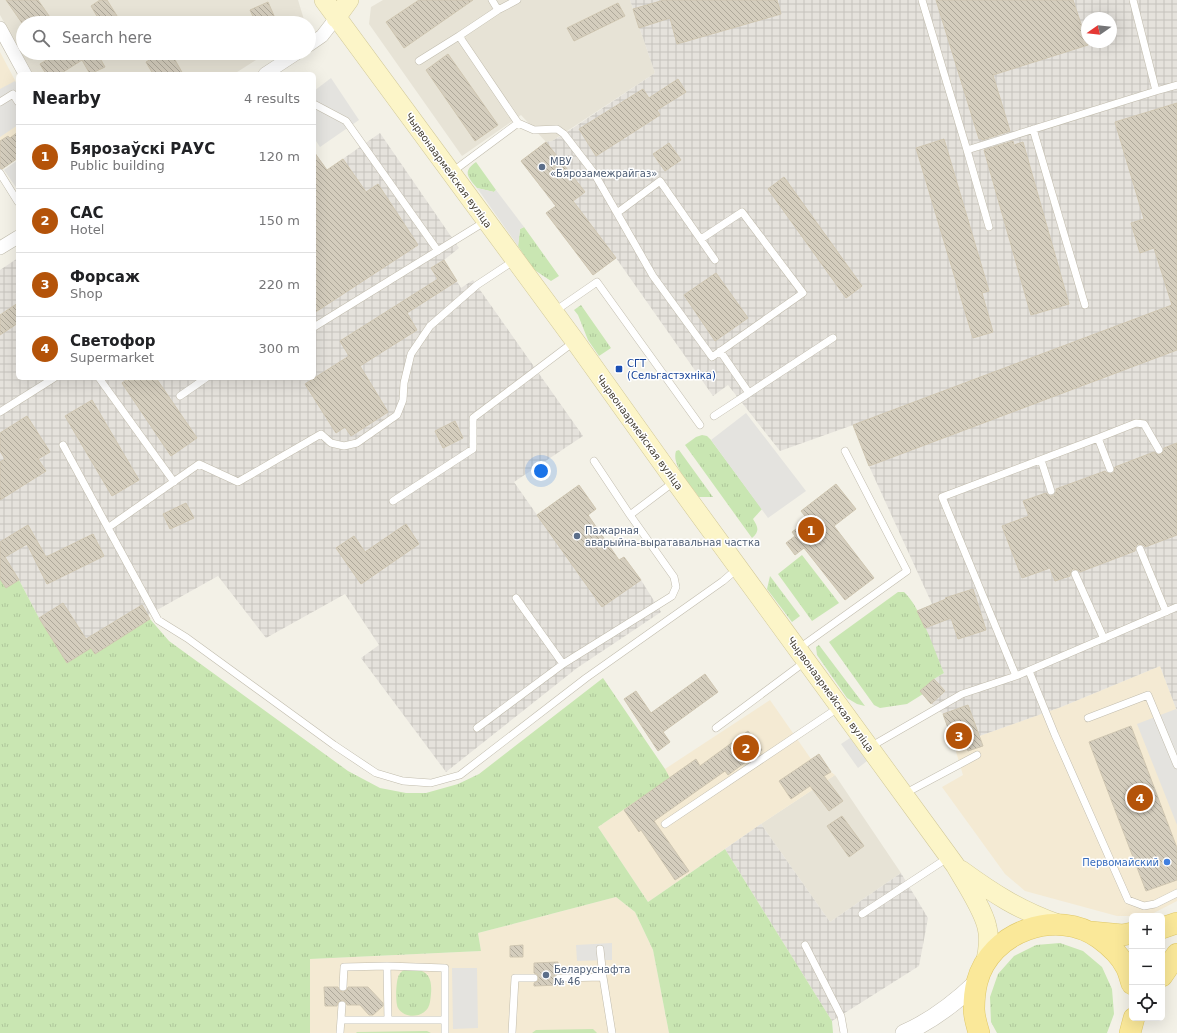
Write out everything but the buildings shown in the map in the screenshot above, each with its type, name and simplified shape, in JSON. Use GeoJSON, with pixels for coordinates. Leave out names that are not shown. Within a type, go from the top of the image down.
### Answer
{"type":"FeatureCollection","features":[{"type":"Feature","properties":{"kind":"main road","name":"Чырвонаармейская вуліца"},"geometry":{"type":"LineString","coordinates":[[324,0],[554,312],[738,568],[952,861],[983,915],[987,927],[989,940],[981,973]]}},
{"type":"Feature","properties":{"kind":"main road"},"geometry":{"type":"LineString","coordinates":[[336,18],[350,0]]}},
{"type":"Feature","properties":{"kind":"main road","name":"Чырвонаармейская вуліца"},"geometry":{"type":"LineString","coordinates":[[952,861],[986,888],[1017,907],[1035,916],[1058,924]]}},
{"type":"Feature","properties":{"kind":"main road"},"geometry":{"type":"LineString","coordinates":[[1165,927],[1177,923]]}},
{"type":"Feature","properties":{"kind":"main road"},"geometry":{"type":"LineString","coordinates":[[979,1033],[974,1011],[981,973],[998,947],[1016,934],[1036,926],[1058,924],[1074,926],[1090,932],[1111,947],[1126,967],[1129,976]]}},
{"type":"Feature","properties":{"kind":"main road"},"geometry":{"type":"LineString","coordinates":[[1090,932],[1129,934]]}},
{"type":"Feature","properties":{"kind":"main road"},"geometry":{"type":"LineString","coordinates":[[1165,972],[1177,954]]}},
{"type":"Feature","properties":{"kind":"main road"},"geometry":{"type":"LineString","coordinates":[[1130,1033],[1133,1021]]}},
{"type":"Feature","properties":{"kind":"street"},"geometry":{"type":"LineString","coordinates":[[316,40],[322,36],[336,18]]}},
{"type":"Feature","properties":{"kind":"street"},"geometry":{"type":"LineString","coordinates":[[0,28],[16,57]]}},
{"type":"Feature","properties":{"kind":"street"},"geometry":{"type":"LineString","coordinates":[[17,60],[24,72]]}},
{"type":"Feature","properties":{"kind":"street"},"geometry":{"type":"LineString","coordinates":[[271,72],[287,60]]}},
{"type":"Feature","properties":{"kind":"street"},"geometry":{"type":"LineString","coordinates":[[0,248],[16,238]]}},
{"type":"Feature","properties":{"kind":"street"},"geometry":{"type":"LineString","coordinates":[[904,1033],[914,1029],[960,998],[981,973]]}},
{"type":"Feature","properties":{"kind":"lane"},"geometry":{"type":"LineString","coordinates":[[492,0],[498,10]]}},
{"type":"Feature","properties":{"kind":"lane"},"geometry":{"type":"LineString","coordinates":[[419,61],[498,10],[517,0]]}},
{"type":"Feature","properties":{"kind":"lane"},"geometry":{"type":"LineString","coordinates":[[922,0],[989,227]]}},
{"type":"Feature","properties":{"kind":"lane"},"geometry":{"type":"LineString","coordinates":[[1133,0],[1156,91]]}},
{"type":"Feature","properties":{"kind":"lane"},"geometry":{"type":"LineString","coordinates":[[459,36],[518,123],[534,130],[557,129],[564,134],[594,173],[653,276],[712,357],[803,293],[742,212],[702,239]]}},
{"type":"Feature","properties":{"kind":"lane"},"geometry":{"type":"LineString","coordinates":[[967,150],[1177,85]]}},
{"type":"Feature","properties":{"kind":"lane"},"geometry":{"type":"LineString","coordinates":[[0,102],[13,94],[16,99]]}},
{"type":"Feature","properties":{"kind":"lane"},"geometry":{"type":"LineString","coordinates":[[316,105],[346,121],[438,251]]}},
{"type":"Feature","properties":{"kind":"lane"},"geometry":{"type":"LineString","coordinates":[[451,173],[518,123]]}},
{"type":"Feature","properties":{"kind":"lane"},"geometry":{"type":"LineString","coordinates":[[1033,129],[1085,305]]}},
{"type":"Feature","properties":{"kind":"lane"},"geometry":{"type":"LineString","coordinates":[[0,173],[16,199]]}},
{"type":"Feature","properties":{"kind":"lane"},"geometry":{"type":"LineString","coordinates":[[617,213],[660,180],[715,260]]}},
{"type":"Feature","properties":{"kind":"lane"},"geometry":{"type":"LineString","coordinates":[[316,325],[486,221]]}},
{"type":"Feature","properties":{"kind":"lane"},"geometry":{"type":"LineString","coordinates":[[108,527],[199,464],[238,482],[321,434],[331,443],[344,446],[357,443],[397,415],[403,400],[404,383],[412,354],[430,326],[477,285],[516,260]]}},
{"type":"Feature","properties":{"kind":"lane"},"geometry":{"type":"LineString","coordinates":[[554,312],[597,282],[700,425]]}},
{"type":"Feature","properties":{"kind":"lane"},"geometry":{"type":"LineString","coordinates":[[714,416],[833,338]]}},
{"type":"Feature","properties":{"kind":"lane"},"geometry":{"type":"LineString","coordinates":[[393,501],[473,449],[474,418],[575,341]]}},
{"type":"Feature","properties":{"kind":"lane"},"geometry":{"type":"LineString","coordinates":[[720,351],[749,393]]}},
{"type":"Feature","properties":{"kind":"lane"},"geometry":{"type":"LineString","coordinates":[[0,412],[51,380]]}},
{"type":"Feature","properties":{"kind":"lane"},"geometry":{"type":"LineString","coordinates":[[100,380],[174,482]]}},
{"type":"Feature","properties":{"kind":"lane"},"geometry":{"type":"LineString","coordinates":[[180,396],[203,380]]}},
{"type":"Feature","properties":{"kind":"lane"},"geometry":{"type":"LineString","coordinates":[[1016,676],[942,497],[1098,438],[1136,422],[1144,424],[1159,450]]}},
{"type":"Feature","properties":{"kind":"lane"},"geometry":{"type":"LineString","coordinates":[[1098,438],[1110,469]]}},
{"type":"Feature","properties":{"kind":"lane"},"geometry":{"type":"LineString","coordinates":[[63,445],[158,620],[187,638],[334,745],[376,773],[403,781],[430,783],[460,775],[586,678],[723,581],[738,568]]}},
{"type":"Feature","properties":{"kind":"lane"},"geometry":{"type":"LineString","coordinates":[[716,728],[802,655],[907,571],[845,451]]}},
{"type":"Feature","properties":{"kind":"lane"},"geometry":{"type":"LineString","coordinates":[[1041,460],[1051,491]]}},
{"type":"Feature","properties":{"kind":"lane"},"geometry":{"type":"LineString","coordinates":[[477,728],[563,664],[672,596],[676,587],[674,577],[594,461]]}},
{"type":"Feature","properties":{"kind":"lane"},"geometry":{"type":"LineString","coordinates":[[630,515],[675,481]]}},
{"type":"Feature","properties":{"kind":"lane"},"geometry":{"type":"LineString","coordinates":[[1140,549],[1166,612]]}},
{"type":"Feature","properties":{"kind":"lane"},"geometry":{"type":"LineString","coordinates":[[1075,574],[1104,639]]}},
{"type":"Feature","properties":{"kind":"lane"},"geometry":{"type":"LineString","coordinates":[[516,598],[563,664]]}},
{"type":"Feature","properties":{"kind":"lane"},"geometry":{"type":"LineString","coordinates":[[870,747],[962,694],[1029,671],[1177,607]]}},
{"type":"Feature","properties":{"kind":"lane"},"geometry":{"type":"LineString","coordinates":[[1029,671],[1055,736],[1128,900],[1144,906],[1155,904],[1177,893]]}},
{"type":"Feature","properties":{"kind":"lane"},"geometry":{"type":"LineString","coordinates":[[1088,718],[1148,695],[1177,765]]}},
{"type":"Feature","properties":{"kind":"lane"},"geometry":{"type":"LineString","coordinates":[[665,824],[840,706]]}},
{"type":"Feature","properties":{"kind":"lane"},"geometry":{"type":"LineString","coordinates":[[903,794],[977,755]]}},
{"type":"Feature","properties":{"kind":"lane"},"geometry":{"type":"LineString","coordinates":[[862,914],[952,861]]}},
{"type":"Feature","properties":{"kind":"lane"},"geometry":{"type":"LineString","coordinates":[[805,946],[840,1016],[844,1033]]}},
{"type":"Feature","properties":{"kind":"lane"},"geometry":{"type":"LineString","coordinates":[[600,950],[612,1033]]}},
{"type":"Feature","properties":{"kind":"lane"},"geometry":{"type":"LineString","coordinates":[[387,966],[388,1020]]}},
{"type":"Feature","properties":{"kind":"lane"},"geometry":{"type":"LineString","coordinates":[[343,987],[344,967],[387,966],[445,968],[445,1033]]}},
{"type":"Feature","properties":{"kind":"lane"},"geometry":{"type":"LineString","coordinates":[[558,978],[603,977]]}},
{"type":"Feature","properties":{"kind":"lane"},"geometry":{"type":"LineString","coordinates":[[512,1033],[515,978],[534,978]]}},
{"type":"Feature","properties":{"kind":"lane"},"geometry":{"type":"LineString","coordinates":[[340,1033],[342,1005]]}},
{"type":"Feature","properties":{"kind":"lane"},"geometry":{"type":"LineString","coordinates":[[341,1020],[445,1020]]}},
{"type":"Feature","properties":{"kind":"shaded area"},"geometry":{"type":"Polygon","coordinates":[[[0,0],[298,0],[303,16],[16,16],[16,44],[0,15],[0,0]]]}},
{"type":"Feature","properties":{"kind":"shaded area"},"geometry":{"type":"Polygon","coordinates":[[[383,0],[630,0],[655,73],[552,141],[546,142],[521,115],[462,156],[369,24],[371,7],[383,0]]]}},
{"type":"Feature","properties":{"kind":"shaded area"},"geometry":{"type":"Polygon","coordinates":[[[630,0],[1177,0],[1177,711],[1160,666],[1061,707],[954,745],[943,714],[931,703],[945,691],[934,679],[944,673],[917,611],[932,604],[869,466],[853,425],[780,451],[728,385],[713,396],[616,258],[593,275],[546,213],[555,206],[521,161],[546,142],[552,141],[655,73],[630,0]]]}},
{"type":"Feature","properties":{"kind":"shaded area"},"geometry":{"type":"Polygon","coordinates":[[[0,52],[16,82],[16,159],[0,170],[0,52]]]}},
{"type":"Feature","properties":{"kind":"shaded area"},"geometry":{"type":"Polygon","coordinates":[[[25,60],[256,60],[237,72],[32,72],[25,60]]]}},
{"type":"Feature","properties":{"kind":"shaded area"},"geometry":{"type":"Polygon","coordinates":[[[331,78],[359,120],[320,147],[316,141],[316,89],[331,78]]]}},
{"type":"Feature","properties":{"kind":"shaded area"},"geometry":{"type":"Polygon","coordinates":[[[15,81],[16,83],[16,126],[0,137],[0,89],[15,81]]]}},
{"type":"Feature","properties":{"kind":"shaded area"},"geometry":{"type":"Polygon","coordinates":[[[380,133],[459,248],[444,260],[461,288],[473,280],[583,436],[514,482],[537,515],[579,485],[596,509],[588,515],[619,560],[624,557],[641,580],[661,612],[577,668],[446,772],[361,658],[379,645],[345,594],[266,638],[218,576],[148,615],[150,619],[95,654],[67,663],[39,618],[19,580],[6,588],[0,579],[0,270],[16,259],[16,380],[316,380],[316,154],[327,170],[380,133]]]}},
{"type":"Feature","properties":{"kind":"shaded area"},"geometry":{"type":"Polygon","coordinates":[[[16,161],[16,187],[4,170],[16,161]]]}},
{"type":"Feature","properties":{"kind":"shaded area"},"geometry":{"type":"Polygon","coordinates":[[[477,188],[494,192],[496,190],[524,227],[520,229],[518,246],[477,188]]]}},
{"type":"Feature","properties":{"kind":"shaded area"},"geometry":{"type":"Polygon","coordinates":[[[746,413],[806,491],[768,518],[711,440],[746,413]]]}},
{"type":"Feature","properties":{"kind":"shaded area"},"geometry":{"type":"Polygon","coordinates":[[[1160,666],[1177,711],[1177,901],[1154,913],[1129,913],[1129,916],[1117,916],[1025,891],[1005,874],[942,787],[963,775],[954,745],[1061,707],[1160,666]]]}},
{"type":"Feature","properties":{"kind":"shaded area"},"geometry":{"type":"Polygon","coordinates":[[[770,700],[811,759],[819,754],[831,772],[835,775],[648,902],[598,827],[669,778],[665,769],[770,700]]]}},
{"type":"Feature","properties":{"kind":"shaded area"},"geometry":{"type":"Polygon","coordinates":[[[1176,709],[1177,711],[1177,825],[1137,724],[1176,709]]]}},
{"type":"Feature","properties":{"kind":"shaded area"},"geometry":{"type":"Polygon","coordinates":[[[850,738],[867,761],[858,768],[841,744],[850,738]]]}},
{"type":"Feature","properties":{"kind":"shaded area"},"geometry":{"type":"Polygon","coordinates":[[[835,775],[901,873],[830,922],[761,824],[835,775]]]}},
{"type":"Feature","properties":{"kind":"shaded area"},"geometry":{"type":"Polygon","coordinates":[[[761,824],[830,922],[901,873],[928,918],[919,966],[832,1021],[725,849],[761,824]]]}},
{"type":"Feature","properties":{"kind":"shaded area"},"geometry":{"type":"Polygon","coordinates":[[[616,897],[635,912],[653,950],[669,1033],[310,1033],[310,959],[481,951],[478,933],[616,897]]]}},
{"type":"Feature","properties":{"kind":"shaded area"},"geometry":{"type":"Polygon","coordinates":[[[612,943],[612,960],[577,961],[576,945],[612,943]]]}},
{"type":"Feature","properties":{"kind":"shaded area"},"geometry":{"type":"Polygon","coordinates":[[[452,968],[477,968],[478,1028],[453,1029],[452,968]]]}},
{"type":"Feature","properties":{"kind":"green space"},"geometry":{"type":"Polygon","coordinates":[[[476,162],[496,190],[494,192],[477,188],[469,178],[469,169],[476,162]]]}},
{"type":"Feature","properties":{"kind":"green space"},"geometry":{"type":"Polygon","coordinates":[[[524,227],[559,276],[551,281],[533,269],[518,246],[520,229],[524,227]]]}},
{"type":"Feature","properties":{"kind":"green space"},"geometry":{"type":"Polygon","coordinates":[[[581,305],[611,348],[599,356],[588,340],[578,315],[574,310],[581,305]]]}},
{"type":"Feature","properties":{"kind":"green space"},"geometry":{"type":"Polygon","coordinates":[[[702,435],[707,436],[711,440],[762,509],[753,519],[756,524],[757,531],[752,538],[685,445],[696,437],[702,435]]]}},
{"type":"Feature","properties":{"kind":"green space"},"geometry":{"type":"Polygon","coordinates":[[[679,450],[713,497],[699,497],[687,481],[676,463],[676,451],[679,450]]]}},
{"type":"Feature","properties":{"kind":"green space"},"geometry":{"type":"Polygon","coordinates":[[[802,555],[839,603],[812,621],[778,574],[802,555]]]}},
{"type":"Feature","properties":{"kind":"green space"},"geometry":{"type":"Polygon","coordinates":[[[770,576],[800,616],[792,622],[767,589],[770,576]]]}},
{"type":"Feature","properties":{"kind":"green space"},"geometry":{"type":"Polygon","coordinates":[[[0,579],[6,588],[19,580],[39,618],[67,663],[91,648],[95,653],[150,619],[169,641],[348,771],[380,788],[406,793],[426,793],[458,784],[479,774],[603,678],[670,778],[598,827],[648,902],[725,849],[832,1021],[833,1033],[669,1033],[653,950],[635,912],[616,897],[478,933],[481,951],[310,959],[310,1033],[0,1033],[0,579]]]}},
{"type":"Feature","properties":{"kind":"green space"},"geometry":{"type":"Polygon","coordinates":[[[898,592],[904,592],[916,608],[927,630],[944,673],[934,679],[921,691],[923,694],[907,704],[880,708],[874,705],[829,642],[898,592]]]}},
{"type":"Feature","properties":{"kind":"green space"},"geometry":{"type":"Polygon","coordinates":[[[819,645],[865,706],[857,704],[847,698],[817,655],[816,647],[819,645]]]}},
{"type":"Feature","properties":{"kind":"green space"},"geometry":{"type":"Polygon","coordinates":[[[1060,943],[1083,951],[1102,967],[1112,989],[1114,1014],[1107,1033],[997,1033],[991,1022],[990,997],[998,974],[1014,956],[1036,945],[1060,943]]]}},
{"type":"Feature","properties":{"kind":"green space"},"geometry":{"type":"Polygon","coordinates":[[[409,969],[422,971],[427,974],[431,983],[431,995],[428,1007],[421,1014],[416,1016],[406,1015],[402,1012],[398,1008],[396,1001],[398,977],[402,971],[409,969]]]}},
{"type":"Feature","properties":{"kind":"green space"},"geometry":{"type":"Polygon","coordinates":[[[593,1029],[597,1033],[532,1033],[536,1030],[593,1029]]]}},
{"type":"Feature","properties":{"kind":"green space"},"geometry":{"type":"Polygon","coordinates":[[[427,1031],[431,1033],[356,1033],[357,1032],[427,1031]]]}},
{"type":"Feature","properties":{"kind":"place","name":"МВУ «Бярозамежрайгаз»"},"geometry":{"type":"Point","coordinates":[542,167]}},
{"type":"Feature","properties":{"kind":"place","name":"СГТ (Сельгастэхніка)"},"geometry":{"type":"Point","coordinates":[619,369]}},
{"type":"Feature","properties":{"kind":"place","name":"Бярозаўскі РАУС"},"geometry":{"type":"Point","coordinates":[811,530]}},
{"type":"Feature","properties":{"kind":"place","name":"Пажарная аварыйна-выратавальная частка"},"geometry":{"type":"Point","coordinates":[577,536]}},
{"type":"Feature","properties":{"kind":"place","name":"Форсаж"},"geometry":{"type":"Point","coordinates":[959,736]}},
{"type":"Feature","properties":{"kind":"place","name":"САС"},"geometry":{"type":"Point","coordinates":[746,748]}},
{"type":"Feature","properties":{"kind":"place","name":"Светофор"},"geometry":{"type":"Point","coordinates":[1140,798]}},
{"type":"Feature","properties":{"kind":"place","name":"Первомайский"},"geometry":{"type":"Point","coordinates":[1167,862]}},
{"type":"Feature","properties":{"kind":"place","name":"Беларуснафта № 46"},"geometry":{"type":"Point","coordinates":[546,975]}}]}
